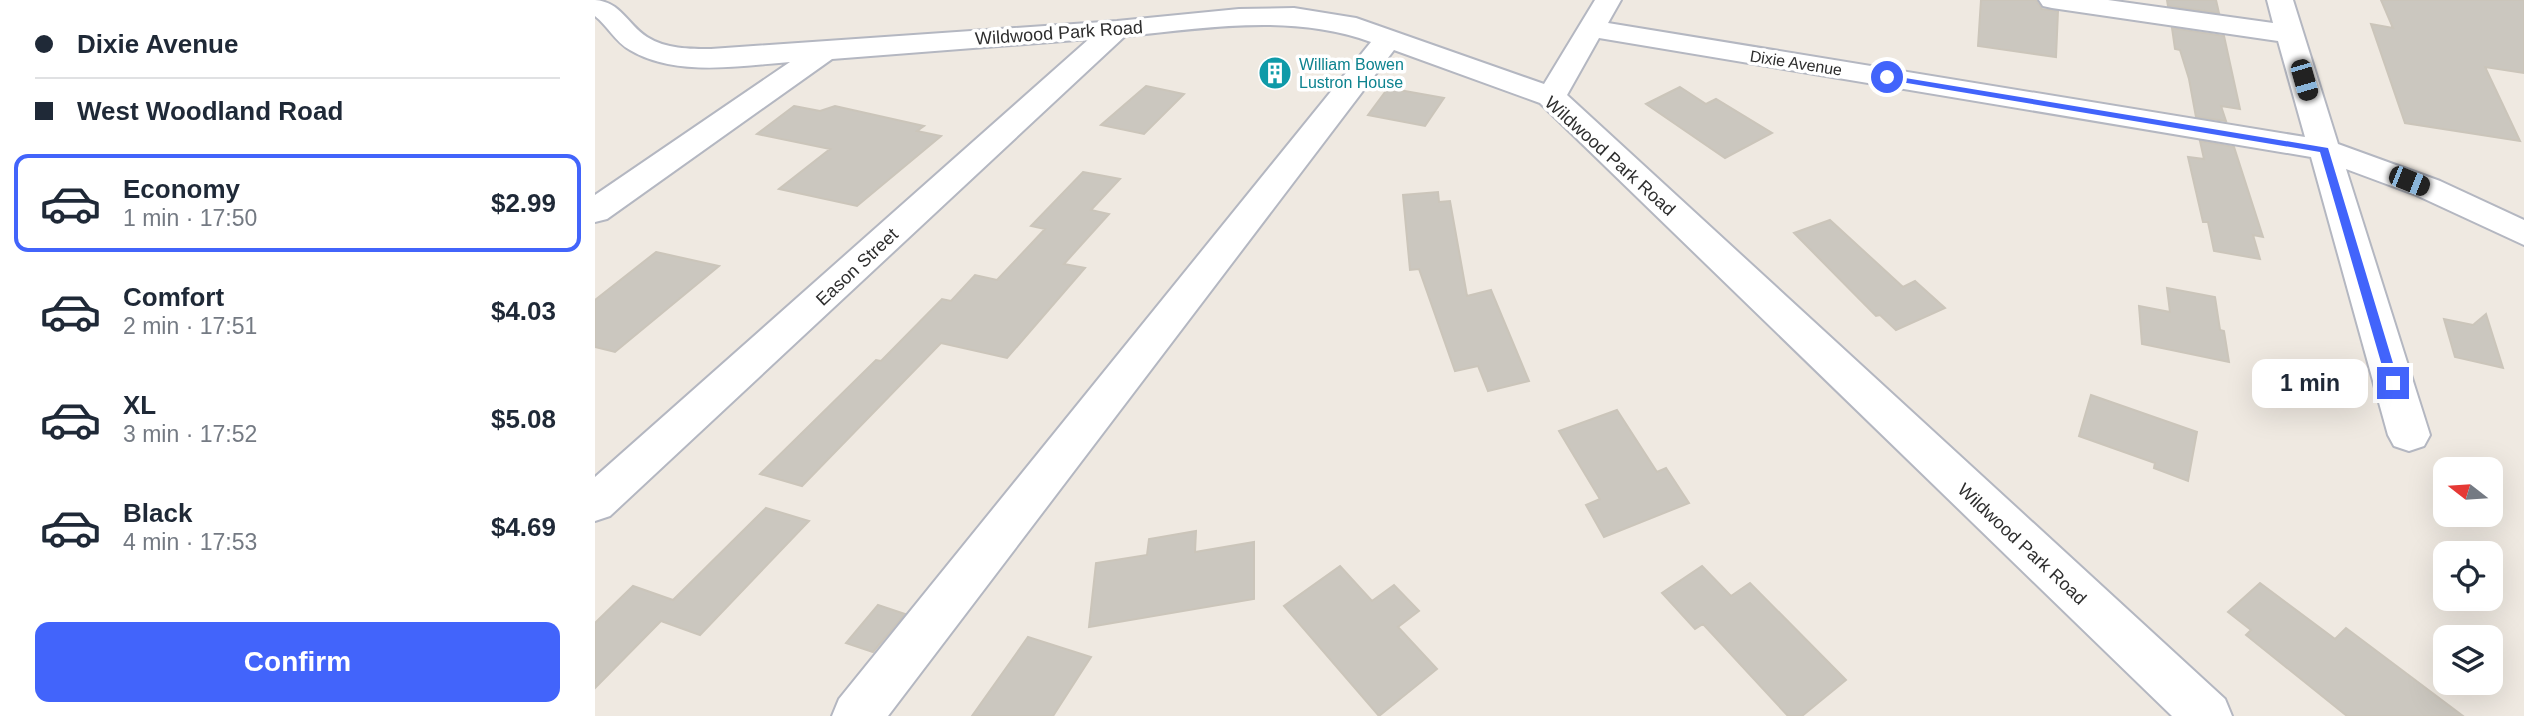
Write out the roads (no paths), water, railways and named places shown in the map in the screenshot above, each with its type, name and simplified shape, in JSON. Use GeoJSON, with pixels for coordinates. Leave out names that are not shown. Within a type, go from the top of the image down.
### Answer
{"type":"FeatureCollection","features":[{"type":"Feature","properties":{"kind":"street"},"geometry":{"type":"LineString","coordinates":[[1551,97],[1608,0]]}},
{"type":"Feature","properties":{"kind":"street"},"geometry":{"type":"LineString","coordinates":[[2052,0],[2290,34]]}},
{"type":"Feature","properties":{"kind":"street"},"geometry":{"type":"LineString","coordinates":[[2280,0],[2409,435]]}},
{"type":"Feature","properties":{"kind":"street","name":"Wildwood Park Road"},"geometry":{"type":"LineString","coordinates":[[595,7],[608,10],[627,35],[650,50],[689,57],[1117,29],[1247,8],[1346,24],[1551,97],[2207,716]]}},
{"type":"Feature","properties":{"kind":"street","name":"Eason Street"},"geometry":{"type":"LineString","coordinates":[[595,503],[1117,29]]}},
{"type":"Feature","properties":{"kind":"street","name":"Dixie Avenue"},"geometry":{"type":"LineString","coordinates":[[1592,29],[2325,150],[2428,188],[2524,234]]}},
{"type":"Feature","properties":{"kind":"street"},"geometry":{"type":"LineString","coordinates":[[857,716],[1389,38]]}},
{"type":"Feature","properties":{"kind":"street"},"geometry":{"type":"LineString","coordinates":[[595,211],[826,50]]}},
{"type":"Feature","properties":{"kind":"place","name":"William Bowen Lustron House"},"geometry":{"type":"Point","coordinates":[1275,73]}}]}
